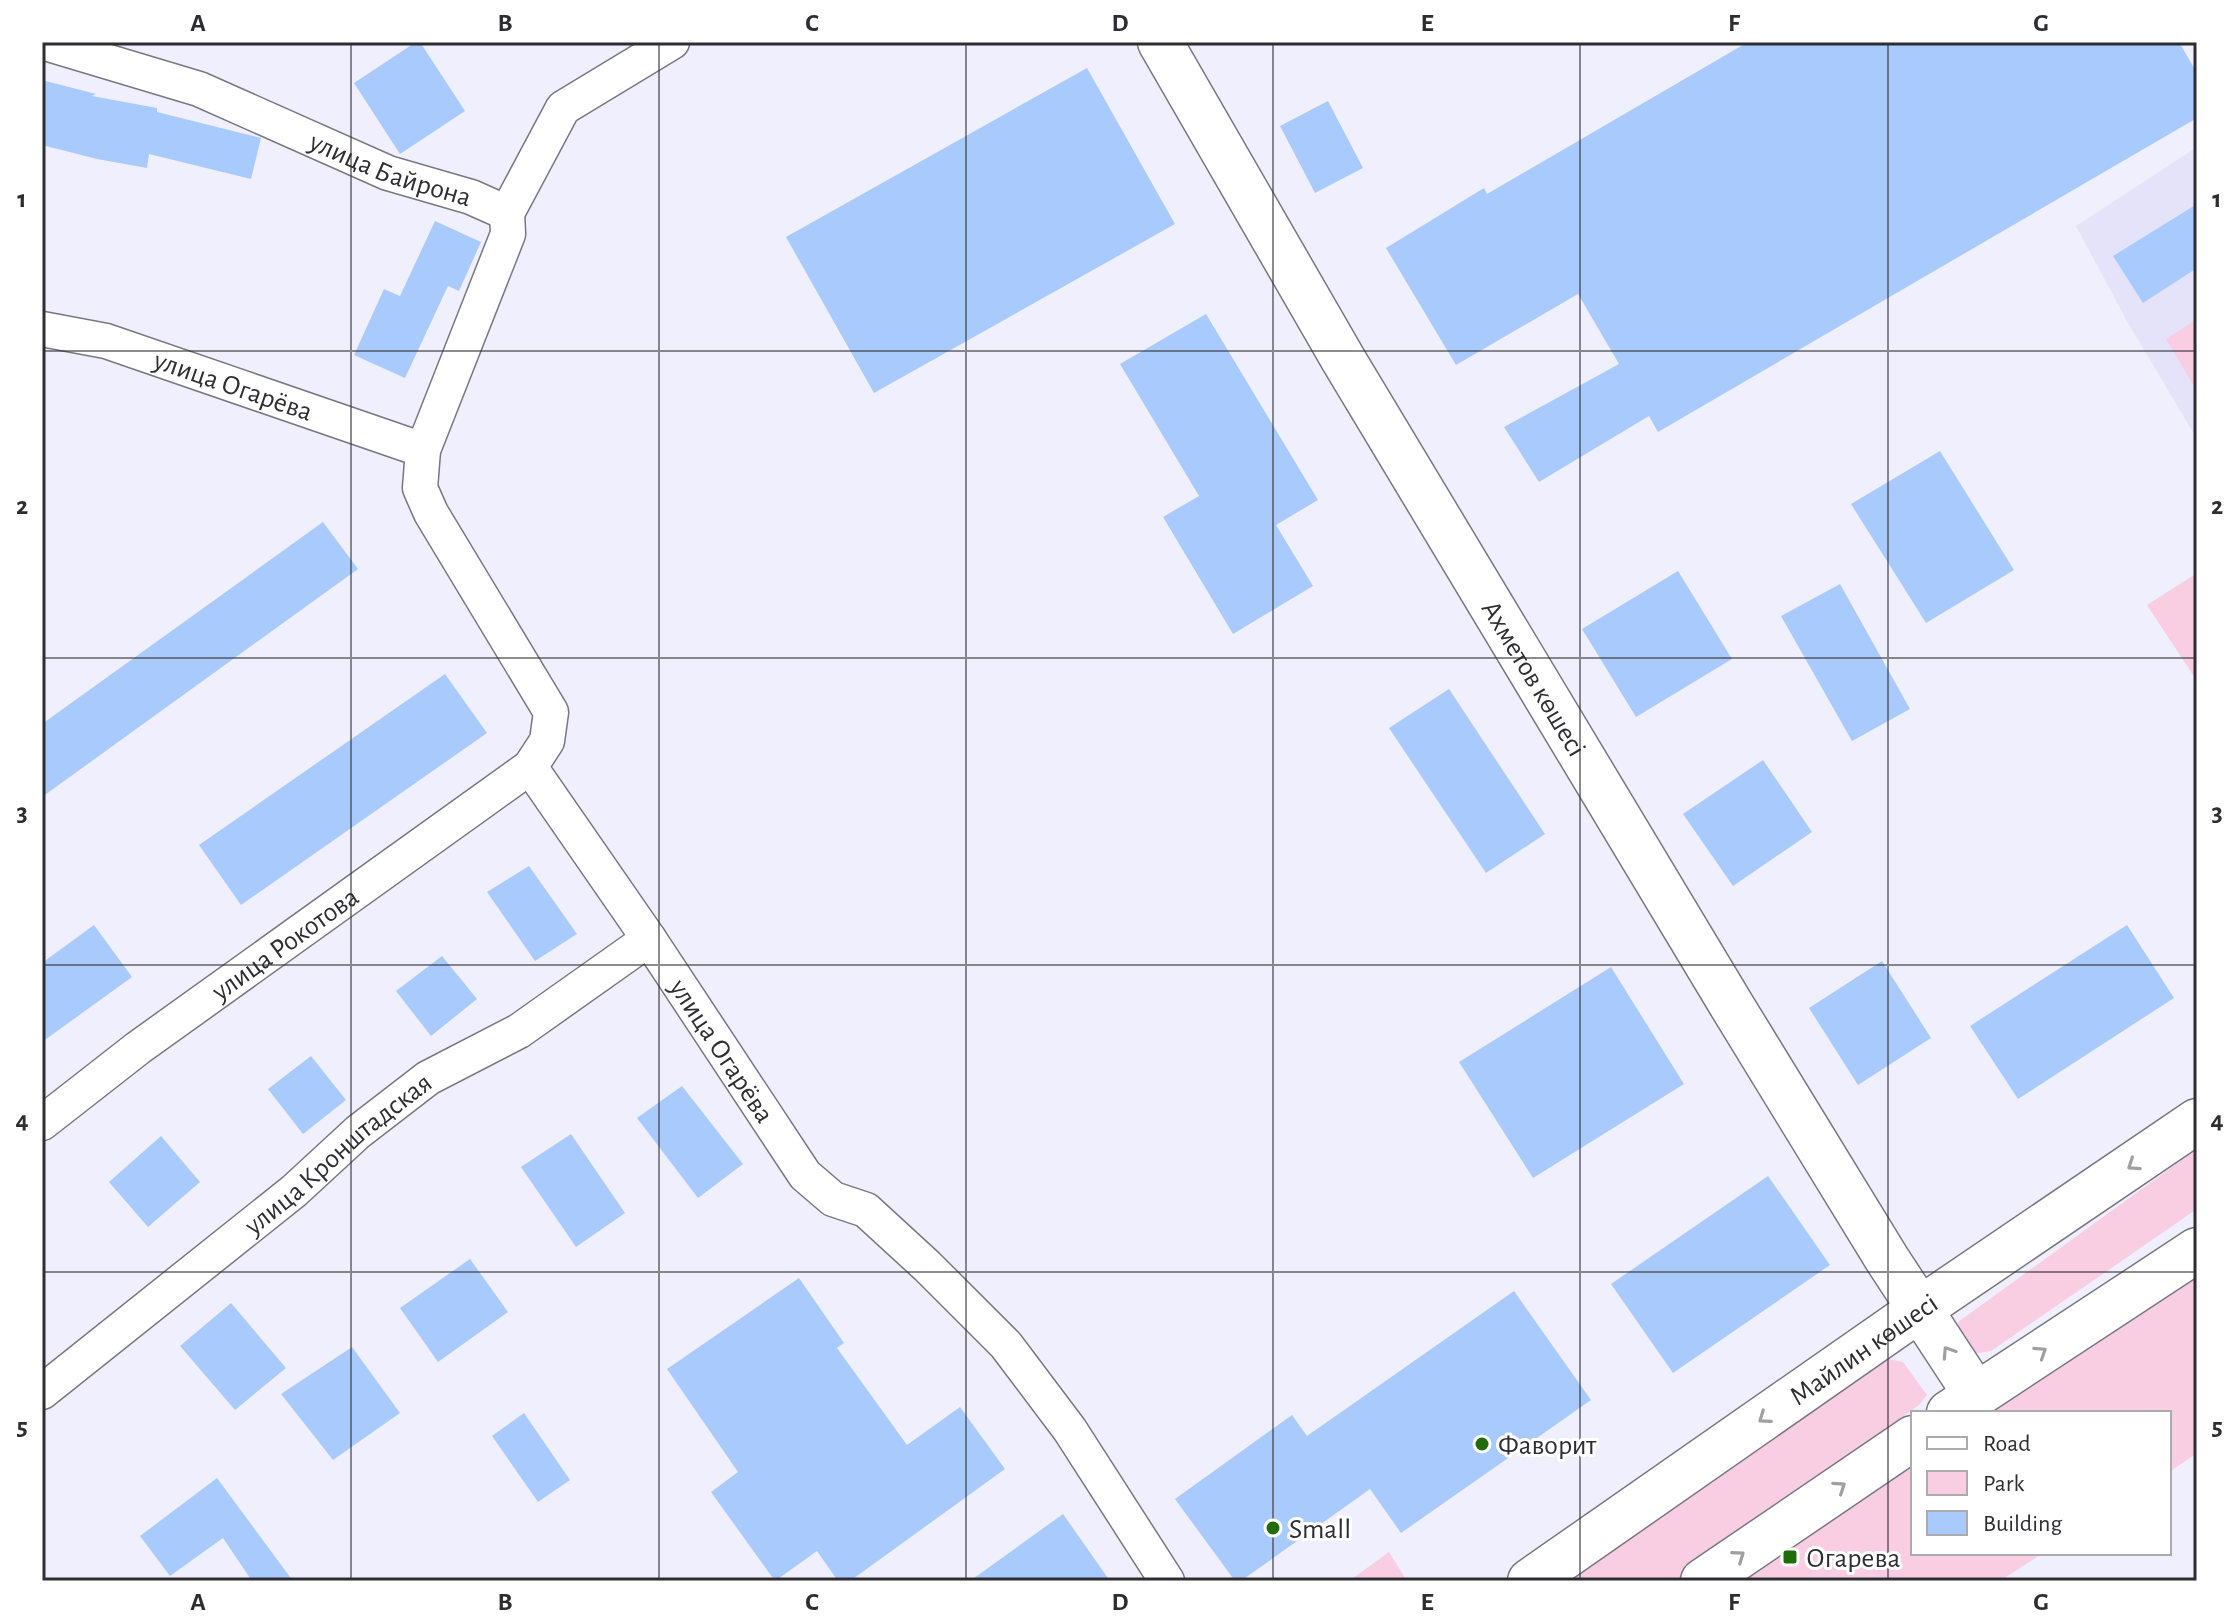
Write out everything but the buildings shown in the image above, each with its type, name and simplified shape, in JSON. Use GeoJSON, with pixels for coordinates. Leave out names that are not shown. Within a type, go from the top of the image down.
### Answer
{"type":"FeatureCollection","features":[{"type":"Feature","properties":{"kind":"street","name":"улица Байрона"},"geometry":{"type":"LineString","coordinates":[[42,42],[199,89],[388,173],[471,197],[507,213],[563,108],[672,42]]}},
{"type":"Feature","properties":{"kind":"street","name":"Ахметов көшесі"},"geometry":{"type":"LineString","coordinates":[[1160,42],[1343,359],[1739,1018],[1920,1309],[1963,1404]]}},
{"type":"Feature","properties":{"kind":"street"},"geometry":{"type":"LineString","coordinates":[[507,213],[508,234],[423,450],[420,488],[431,513],[551,712],[547,741],[530,767]]}},
{"type":"Feature","properties":{"kind":"street","name":"улица Огарёва"},"geometry":{"type":"LineString","coordinates":[[42,329],[106,341],[423,450]]}},
{"type":"Feature","properties":{"kind":"street","name":"улица Огарёва"},"geometry":{"type":"LineString","coordinates":[[530,767],[649,939],[805,1175],[833,1199],[866,1210],[1006,1345],[1070,1430],[1167,1581]]}},
{"type":"Feature","properties":{"kind":"street","name":"улица Рокотова"},"geometry":{"type":"LineString","coordinates":[[42,1123],[149,1040],[530,767]]}},
{"type":"Feature","properties":{"kind":"street","name":"улица Кронштадская"},"geometry":{"type":"LineString","coordinates":[[42,1392],[294,1191],[358,1132],[428,1078],[519,1031],[649,939]]}},
{"type":"Feature","properties":{"kind":"street","name":"Майлин көшесі"},"geometry":{"type":"LineString","coordinates":[[1530,1581],[1920,1309],[2197,1121]]}},
{"type":"Feature","properties":{"kind":"street"},"geometry":{"type":"LineString","coordinates":[[1963,1404],[2197,1250]]}},
{"type":"Feature","properties":{"kind":"street"},"geometry":{"type":"LineString","coordinates":[[1703,1581],[1911,1439]]}},
{"type":"Feature","properties":{"kind":"shaded area"},"geometry":{"type":"Polygon","coordinates":[[[2197,147],[2197,439],[2127,321],[2076,226],[2197,147]]]}},
{"type":"Feature","properties":{"kind":"green space"},"geometry":{"type":"Polygon","coordinates":[[[2197,319],[2197,391],[2166,339],[2197,319]]]}},
{"type":"Feature","properties":{"kind":"green space"},"geometry":{"type":"Polygon","coordinates":[[[2197,573],[2197,681],[2147,605],[2197,573]]]}},
{"type":"Feature","properties":{"kind":"green space"},"geometry":{"type":"Polygon","coordinates":[[[2197,1149],[2197,1209],[1991,1351],[1967,1355],[1956,1343],[1958,1322],[2197,1149]]]}},
{"type":"Feature","properties":{"kind":"green space"},"geometry":{"type":"Polygon","coordinates":[[[2197,1275],[2197,1453],[2171,1471],[2171,1411],[1994,1411],[2197,1275]]]}},
{"type":"Feature","properties":{"kind":"green space"},"geometry":{"type":"Polygon","coordinates":[[[1884,1358],[1903,1362],[1927,1395],[1919,1405],[1675,1581],[1557,1581],[1884,1358]]]}},
{"type":"Feature","properties":{"kind":"green space"},"geometry":{"type":"Polygon","coordinates":[[[1911,1467],[1911,1555],[2040,1555],[2000,1581],[1742,1581],[1911,1467]]]}},
{"type":"Feature","properties":{"kind":"green space"},"geometry":{"type":"Polygon","coordinates":[[[1389,1552],[1407,1581],[1349,1581],[1389,1552]]]}},
{"type":"Feature","properties":{"kind":"place","name":"Фаворит"},"geometry":{"type":"Point","coordinates":[1482,1444]}},
{"type":"Feature","properties":{"kind":"place","name":"Small"},"geometry":{"type":"Point","coordinates":[1273,1528]}},
{"type":"Feature","properties":{"kind":"place","name":"Огарева"},"geometry":{"type":"Point","coordinates":[1790,1557]}}]}
